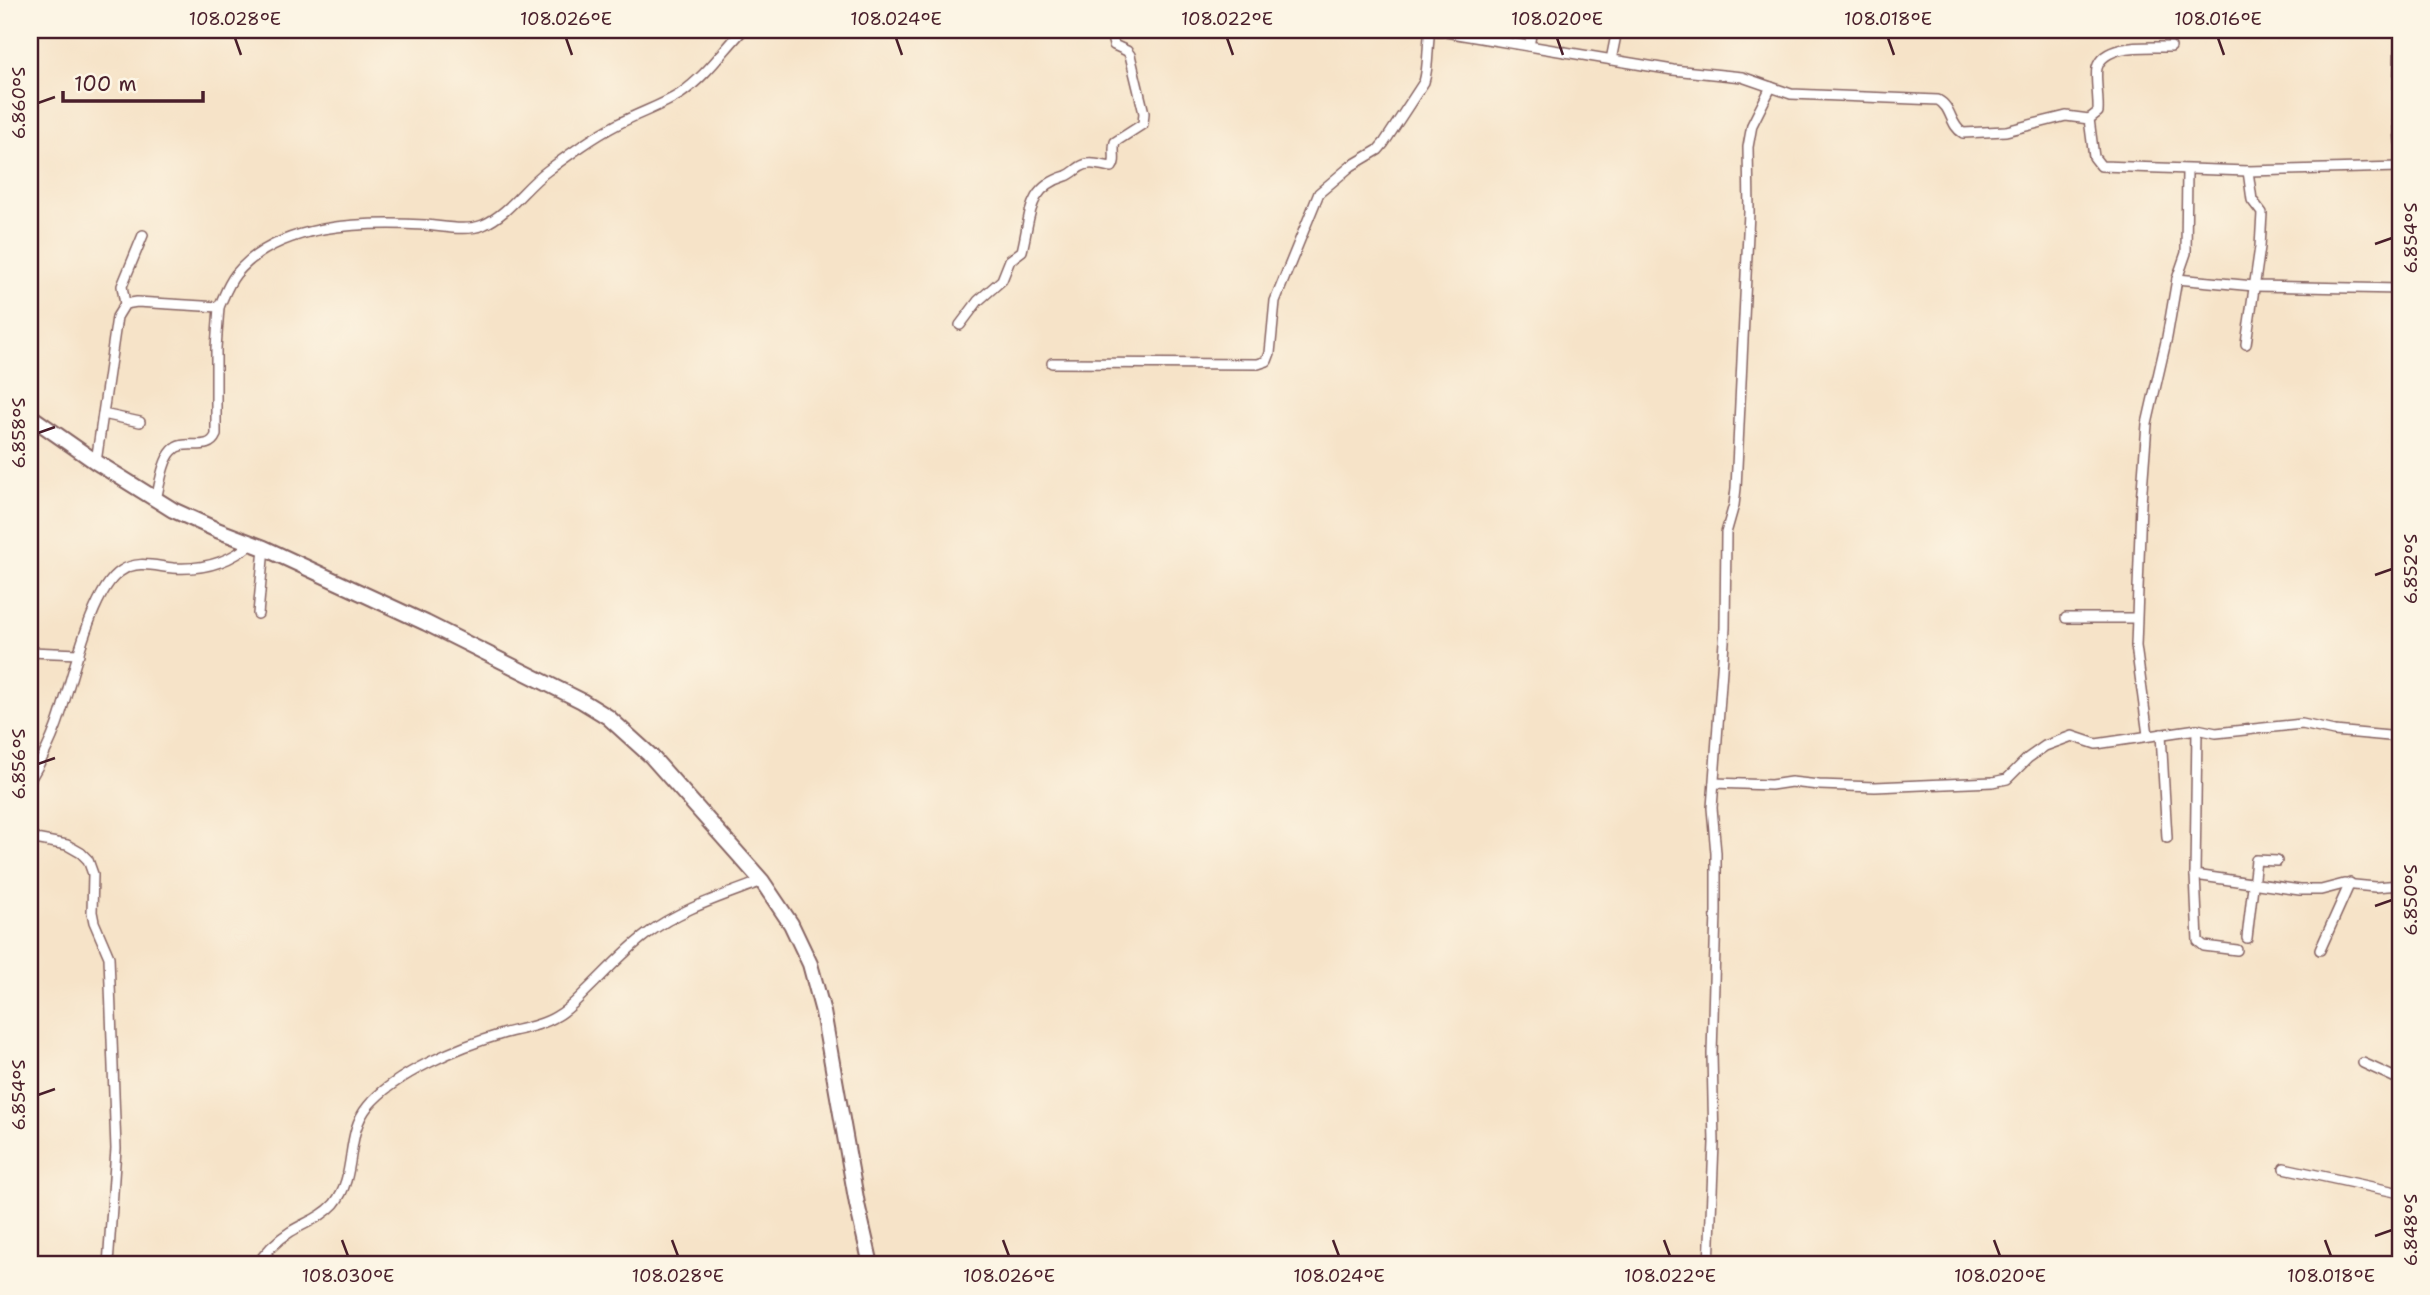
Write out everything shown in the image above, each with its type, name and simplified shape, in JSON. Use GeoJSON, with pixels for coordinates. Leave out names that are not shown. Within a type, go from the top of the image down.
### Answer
{"type":"FeatureCollection","features":[{"type":"Feature","properties":{"kind":"main road"},"geometry":{"type":"LineString","coordinates":[[30,416],[96,462],[193,520],[258,545],[426,622],[582,701],[608,717],[651,756],[762,881],[797,934],[817,987],[857,1204],[871,1265]]}},
{"type":"Feature","properties":{"kind":"street"},"geometry":{"type":"LineString","coordinates":[[156,499],[171,452],[181,445],[208,444],[216,435],[219,307],[237,274],[250,261],[307,232],[366,224],[474,227],[488,222],[508,208],[545,173],[587,143],[618,124],[681,93],[704,74],[743,30]]}},
{"type":"Feature","properties":{"kind":"street"},"geometry":{"type":"LineString","coordinates":[[960,325],[978,301],[1002,280],[1010,260],[1022,250],[1029,213],[1041,189],[1084,164],[1112,167],[1115,142],[1143,124],[1144,113],[1130,55],[1114,45],[1110,30]]}},
{"type":"Feature","properties":{"kind":"street"},"geometry":{"type":"LineString","coordinates":[[1052,363],[1258,364],[1267,361],[1275,301],[1319,194],[1351,166],[1374,153],[1384,143],[1424,82],[1431,30],[1611,60],[1742,77],[1784,93],[1938,100],[1946,106],[1958,131],[1968,134],[2006,131],[2066,116],[2089,119],[2098,112],[2096,70],[2108,54],[2131,47],[2171,47]]}},
{"type":"Feature","properties":{"kind":"street"},"geometry":{"type":"LineString","coordinates":[[1529,46],[1532,30]]}},
{"type":"Feature","properties":{"kind":"street"},"geometry":{"type":"LineString","coordinates":[[1611,60],[1617,30]]}},
{"type":"Feature","properties":{"kind":"street"},"geometry":{"type":"LineString","coordinates":[[2400,30],[2400,142]]}},
{"type":"Feature","properties":{"kind":"street"},"geometry":{"type":"LineString","coordinates":[[1709,1265],[1714,1143],[1712,1054],[1716,899],[1712,808],[1725,628],[1726,533],[1736,488],[1749,212],[1748,147],[1752,125],[1771,86]]}},
{"type":"Feature","properties":{"kind":"street"},"geometry":{"type":"LineString","coordinates":[[2089,119],[2094,157],[2101,166],[2248,171],[2400,167]]}},
{"type":"Feature","properties":{"kind":"street"},"geometry":{"type":"LineString","coordinates":[[2148,735],[2138,672],[2136,618],[2147,424],[2177,279],[2186,253],[2187,170]]}},
{"type":"Feature","properties":{"kind":"street"},"geometry":{"type":"LineString","coordinates":[[2246,344],[2260,247],[2262,213],[2252,200],[2248,171]]}},
{"type":"Feature","properties":{"kind":"street"},"geometry":{"type":"LineString","coordinates":[[96,462],[117,317],[125,304],[122,286],[143,235]]}},
{"type":"Feature","properties":{"kind":"street"},"geometry":{"type":"LineString","coordinates":[[2177,279],[2254,286],[2400,289]]}},
{"type":"Feature","properties":{"kind":"street"},"geometry":{"type":"LineString","coordinates":[[125,304],[137,302],[219,307]]}},
{"type":"Feature","properties":{"kind":"street"},"geometry":{"type":"LineString","coordinates":[[103,414],[139,422]]}},
{"type":"Feature","properties":{"kind":"street"},"geometry":{"type":"LineString","coordinates":[[30,780],[57,726],[79,654],[104,590],[122,570],[143,564],[173,568],[205,566],[232,558],[258,545],[258,614]]}},
{"type":"Feature","properties":{"kind":"street"},"geometry":{"type":"LineString","coordinates":[[2066,618],[2136,618]]}},
{"type":"Feature","properties":{"kind":"street"},"geometry":{"type":"LineString","coordinates":[[30,652],[79,654]]}},
{"type":"Feature","properties":{"kind":"street"},"geometry":{"type":"LineString","coordinates":[[1714,783],[1771,785],[1791,782],[1884,787],[1993,782],[2007,779],[2038,750],[2064,738],[2077,737],[2096,744],[2197,729],[2216,733],[2302,724],[2334,731],[2400,737]]}},
{"type":"Feature","properties":{"kind":"street"},"geometry":{"type":"LineString","coordinates":[[2197,729],[2195,875],[2198,941],[2204,946],[2238,950]]}},
{"type":"Feature","properties":{"kind":"street"},"geometry":{"type":"LineString","coordinates":[[2161,734],[2166,838]]}},
{"type":"Feature","properties":{"kind":"street"},"geometry":{"type":"LineString","coordinates":[[30,838],[67,845],[88,860],[93,874],[94,922],[109,957],[116,1149],[108,1265]]}},
{"type":"Feature","properties":{"kind":"street"},"geometry":{"type":"LineString","coordinates":[[2247,938],[2248,911],[2256,860],[2277,861]]}},
{"type":"Feature","properties":{"kind":"street"},"geometry":{"type":"LineString","coordinates":[[2195,875],[2321,890],[2350,884],[2375,887],[2400,885]]}},
{"type":"Feature","properties":{"kind":"street"},"geometry":{"type":"LineString","coordinates":[[257,1265],[276,1242],[325,1213],[341,1194],[349,1176],[358,1120],[385,1089],[408,1074],[454,1052],[556,1017],[647,934],[687,912],[762,881]]}},
{"type":"Feature","properties":{"kind":"street"},"geometry":{"type":"LineString","coordinates":[[2320,950],[2350,884]]}},
{"type":"Feature","properties":{"kind":"street"},"geometry":{"type":"LineString","coordinates":[[2363,1063],[2400,1080]]}},
{"type":"Feature","properties":{"kind":"street"},"geometry":{"type":"LineString","coordinates":[[2284,1168],[2400,1193]]}}]}
